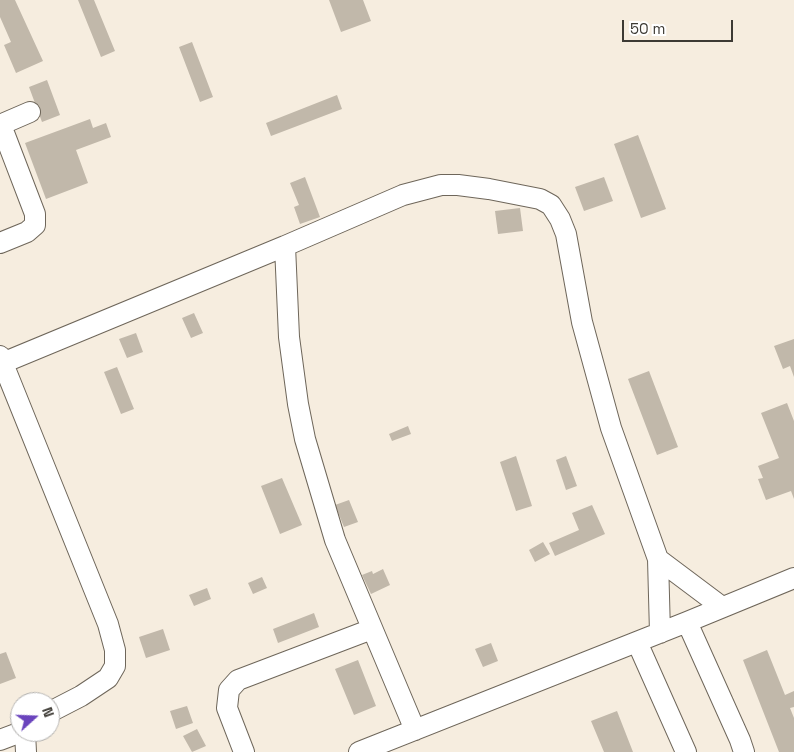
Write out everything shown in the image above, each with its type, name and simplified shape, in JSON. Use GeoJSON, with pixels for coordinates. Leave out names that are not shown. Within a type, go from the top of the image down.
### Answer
{"type":"FeatureCollection","features":[{"type":"Feature","properties":{"kind":"street"},"geometry":{"type":"LineString","coordinates":[[0,243],[27,232],[35,225],[35,214],[0,125],[30,112]]}},
{"type":"Feature","properties":{"kind":"street"},"geometry":{"type":"LineString","coordinates":[[60,707],[82,696],[108,678],[116,666],[116,650],[108,624],[1,361],[285,246],[403,195],[441,185],[489,189],[540,199],[551,205],[560,219],[566,234],[582,322],[611,428],[658,559],[660,633]]}},
{"type":"Feature","properties":{"kind":"street"},"geometry":{"type":"LineString","coordinates":[[285,246],[289,337],[305,439],[335,540],[415,730]]}},
{"type":"Feature","properties":{"kind":"street"},"geometry":{"type":"LineString","coordinates":[[658,559],[722,607]]}},
{"type":"Feature","properties":{"kind":"street"},"geometry":{"type":"LineString","coordinates":[[359,752],[794,578]]}},
{"type":"Feature","properties":{"kind":"street"},"geometry":{"type":"LineString","coordinates":[[687,622],[744,752]]}},
{"type":"Feature","properties":{"kind":"street"},"geometry":{"type":"LineString","coordinates":[[244,752],[227,708],[229,690],[238,680],[372,629]]}},
{"type":"Feature","properties":{"kind":"street"},"geometry":{"type":"LineString","coordinates":[[637,642],[686,752]]}},
{"type":"Feature","properties":{"kind":"building"},"geometry":{"type":"Polygon","coordinates":[[[0,0],[15,0],[43,61],[16,73],[4,45],[11,42],[0,17],[0,0]]]}},
{"type":"Feature","properties":{"kind":"building"},"geometry":{"type":"Polygon","coordinates":[[[78,0],[94,0],[115,51],[101,57],[78,0]]]}},
{"type":"Feature","properties":{"kind":"building"},"geometry":{"type":"Polygon","coordinates":[[[329,0],[363,0],[371,21],[341,32],[329,0]]]}},
{"type":"Feature","properties":{"kind":"building"},"geometry":{"type":"Polygon","coordinates":[[[192,42],[213,97],[200,102],[179,47],[192,42]]]}},
{"type":"Feature","properties":{"kind":"building"},"geometry":{"type":"Polygon","coordinates":[[[47,80],[60,115],[42,122],[29,87],[47,80]]]}},
{"type":"Feature","properties":{"kind":"building"},"geometry":{"type":"Polygon","coordinates":[[[337,95],[342,109],[271,136],[266,123],[337,95]]]}},
{"type":"Feature","properties":{"kind":"building"},"geometry":{"type":"Polygon","coordinates":[[[90,119],[93,128],[106,123],[111,137],[76,150],[88,183],[46,199],[25,143],[90,119]]]}},
{"type":"Feature","properties":{"kind":"building"},"geometry":{"type":"Polygon","coordinates":[[[638,135],[666,209],[641,218],[614,144],[638,135]]]}},
{"type":"Feature","properties":{"kind":"building"},"geometry":{"type":"Polygon","coordinates":[[[305,177],[320,217],[300,224],[294,207],[299,205],[290,183],[305,177]]]}},
{"type":"Feature","properties":{"kind":"building"},"geometry":{"type":"Polygon","coordinates":[[[604,177],[613,201],[584,211],[575,187],[604,177]]]}},
{"type":"Feature","properties":{"kind":"building"},"geometry":{"type":"Polygon","coordinates":[[[520,208],[523,231],[498,234],[495,211],[520,208]]]}},
{"type":"Feature","properties":{"kind":"building"},"geometry":{"type":"Polygon","coordinates":[[[194,313],[203,333],[191,338],[182,318],[194,313]]]}},
{"type":"Feature","properties":{"kind":"building"},"geometry":{"type":"Polygon","coordinates":[[[136,333],[143,352],[127,358],[119,339],[136,333]]]}},
{"type":"Feature","properties":{"kind":"building"},"geometry":{"type":"Polygon","coordinates":[[[794,339],[794,377],[790,366],[783,369],[774,346],[794,339]]]}},
{"type":"Feature","properties":{"kind":"building"},"geometry":{"type":"Polygon","coordinates":[[[117,367],[134,409],[121,414],[104,372],[117,367]]]}},
{"type":"Feature","properties":{"kind":"building"},"geometry":{"type":"Polygon","coordinates":[[[649,371],[678,447],[657,455],[628,379],[649,371]]]}},
{"type":"Feature","properties":{"kind":"building"},"geometry":{"type":"Polygon","coordinates":[[[787,403],[794,421],[794,499],[791,491],[766,500],[758,479],[763,478],[758,466],[779,458],[761,413],[787,403]]]}},
{"type":"Feature","properties":{"kind":"building"},"geometry":{"type":"Polygon","coordinates":[[[408,426],[411,434],[392,441],[389,434],[408,426]]]}},
{"type":"Feature","properties":{"kind":"building"},"geometry":{"type":"Polygon","coordinates":[[[516,456],[532,506],[516,511],[500,462],[516,456]]]}},
{"type":"Feature","properties":{"kind":"building"},"geometry":{"type":"Polygon","coordinates":[[[566,456],[577,486],[566,490],[556,460],[566,456]]]}},
{"type":"Feature","properties":{"kind":"building"},"geometry":{"type":"Polygon","coordinates":[[[282,478],[302,525],[280,534],[261,486],[282,478]]]}},
{"type":"Feature","properties":{"kind":"building"},"geometry":{"type":"Polygon","coordinates":[[[349,500],[358,522],[344,527],[335,505],[349,500]]]}},
{"type":"Feature","properties":{"kind":"building"},"geometry":{"type":"Polygon","coordinates":[[[592,505],[605,534],[555,556],[549,543],[579,530],[572,513],[592,505]]]}},
{"type":"Feature","properties":{"kind":"building"},"geometry":{"type":"Polygon","coordinates":[[[543,542],[550,554],[535,562],[529,550],[543,542]]]}},
{"type":"Feature","properties":{"kind":"building"},"geometry":{"type":"Polygon","coordinates":[[[383,569],[390,585],[371,594],[362,575],[372,571],[373,574],[383,569]]]}},
{"type":"Feature","properties":{"kind":"building"},"geometry":{"type":"Polygon","coordinates":[[[262,577],[267,588],[253,594],[248,583],[262,577]]]}},
{"type":"Feature","properties":{"kind":"building"},"geometry":{"type":"Polygon","coordinates":[[[207,588],[211,599],[194,606],[189,595],[207,588]]]}},
{"type":"Feature","properties":{"kind":"building"},"geometry":{"type":"Polygon","coordinates":[[[314,613],[319,627],[278,643],[273,629],[314,613]]]}},
{"type":"Feature","properties":{"kind":"building"},"geometry":{"type":"Polygon","coordinates":[[[163,629],[170,650],[146,658],[139,637],[163,629]]]}},
{"type":"Feature","properties":{"kind":"building"},"geometry":{"type":"Polygon","coordinates":[[[491,643],[498,661],[483,667],[475,649],[491,643]]]}},
{"type":"Feature","properties":{"kind":"building"},"geometry":{"type":"Polygon","coordinates":[[[767,650],[785,695],[794,691],[794,707],[790,708],[794,718],[794,752],[779,752],[743,660],[767,650]]]}},
{"type":"Feature","properties":{"kind":"building"},"geometry":{"type":"Polygon","coordinates":[[[6,652],[16,678],[0,684],[0,654],[6,652]]]}},
{"type":"Feature","properties":{"kind":"building"},"geometry":{"type":"Polygon","coordinates":[[[358,660],[376,706],[354,715],[335,669],[358,660]]]}},
{"type":"Feature","properties":{"kind":"building"},"geometry":{"type":"Polygon","coordinates":[[[187,706],[193,723],[176,729],[170,711],[187,706]]]}},
{"type":"Feature","properties":{"kind":"building"},"geometry":{"type":"Polygon","coordinates":[[[617,711],[633,752],[604,752],[591,721],[617,711]]]}},
{"type":"Feature","properties":{"kind":"building"},"geometry":{"type":"Polygon","coordinates":[[[197,729],[206,746],[192,752],[183,736],[197,729]]]}}]}
